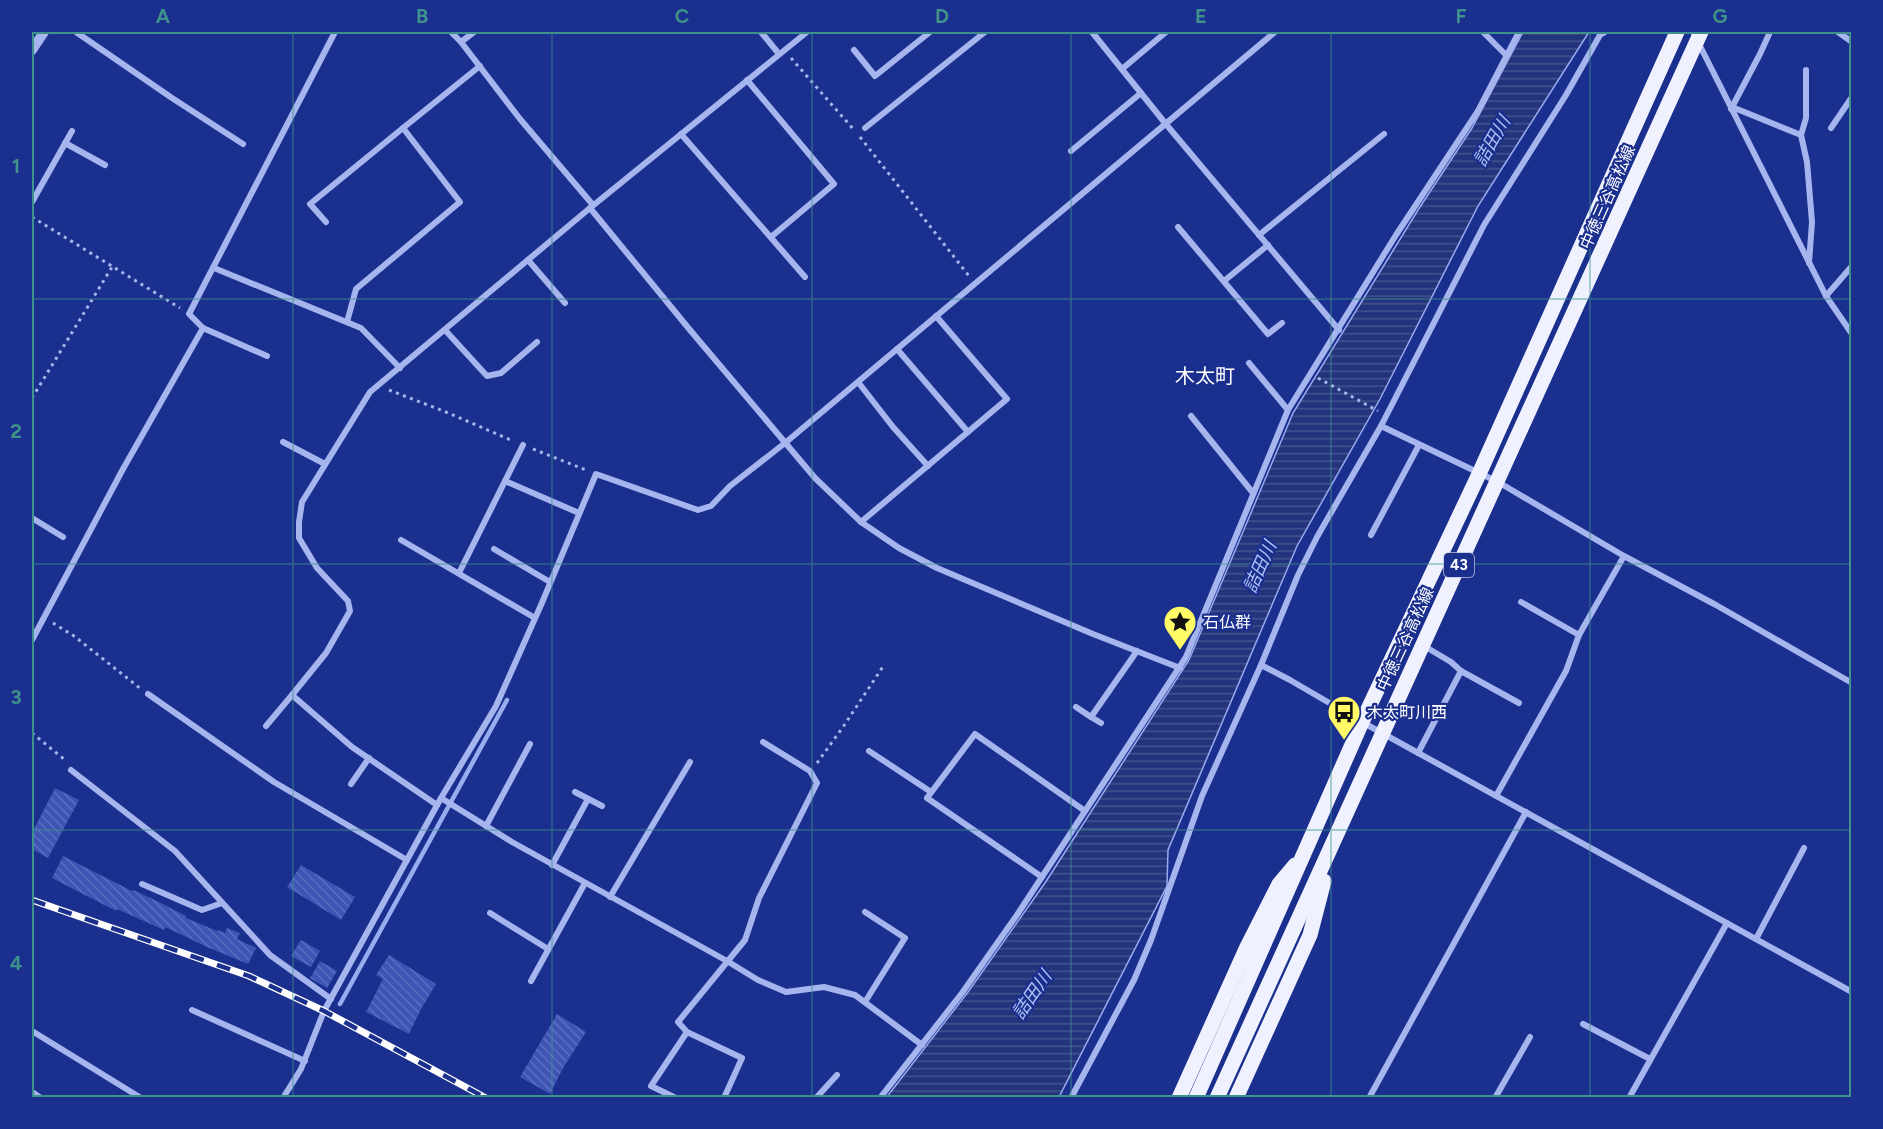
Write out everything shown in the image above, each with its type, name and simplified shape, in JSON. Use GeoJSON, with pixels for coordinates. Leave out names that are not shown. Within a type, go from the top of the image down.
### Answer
{"type":"FeatureCollection","features":[{"type":"Feature","properties":{"kind":"main road","name":"中徳三谷高松線"},"geometry":{"type":"LineString","coordinates":[[1196,1098],[1362,722],[1479,474],[1677,32]]}},
{"type":"Feature","properties":{"kind":"main road","name":"中徳三谷高松線"},"geometry":{"type":"LineString","coordinates":[[1217,1098],[1498,482],[1697,34]]}},
{"type":"Feature","properties":{"kind":"main road"},"geometry":{"type":"LineString","coordinates":[[1236,1098],[1310,935],[1332,846]]}},
{"type":"Feature","properties":{"kind":"main road"},"geometry":{"type":"LineString","coordinates":[[1179,1098],[1246,949],[1279,884],[1306,852]]}},
{"type":"Feature","properties":{"kind":"street"},"geometry":{"type":"LineString","coordinates":[[32,50],[44,32]]}},
{"type":"Feature","properties":{"kind":"street"},"geometry":{"type":"LineString","coordinates":[[76,32],[243,144]]}},
{"type":"Feature","properties":{"kind":"street"},"geometry":{"type":"LineString","coordinates":[[267,356],[203,328],[189,314],[335,32]]}},
{"type":"Feature","properties":{"kind":"street"},"geometry":{"type":"LineString","coordinates":[[451,32],[785,443],[815,478],[861,522],[899,548],[938,568],[1180,668]]}},
{"type":"Feature","properties":{"kind":"street"},"geometry":{"type":"LineString","coordinates":[[461,42],[474,32]]}},
{"type":"Feature","properties":{"kind":"street"},"geometry":{"type":"LineString","coordinates":[[761,32],[782,52]]}},
{"type":"Feature","properties":{"kind":"street"},"geometry":{"type":"LineString","coordinates":[[266,726],[326,653],[350,612],[348,601],[317,568],[299,537],[299,522],[302,502],[370,392],[807,32]]}},
{"type":"Feature","properties":{"kind":"street"},"geometry":{"type":"LineString","coordinates":[[854,50],[875,76],[930,32]]}},
{"type":"Feature","properties":{"kind":"street"},"geometry":{"type":"LineString","coordinates":[[865,128],[985,32]]}},
{"type":"Feature","properties":{"kind":"street"},"geometry":{"type":"LineString","coordinates":[[1092,32],[1165,123],[1339,330]]}},
{"type":"Feature","properties":{"kind":"street"},"geometry":{"type":"LineString","coordinates":[[1122,69],[1166,32]]}},
{"type":"Feature","properties":{"kind":"street"},"geometry":{"type":"LineString","coordinates":[[283,1098],[305,1061],[324,1011],[439,802],[496,706],[596,474],[698,510],[711,506],[730,486],[785,443],[1275,32]]}},
{"type":"Feature","properties":{"kind":"street"},"geometry":{"type":"LineString","coordinates":[[1483,32],[1506,55]]}},
{"type":"Feature","properties":{"kind":"street"},"geometry":{"type":"LineString","coordinates":[[880,1098],[962,993],[1042,877],[1180,668],[1288,410],[1396,235],[1478,111],[1519,32]]}},
{"type":"Feature","properties":{"kind":"street"},"geometry":{"type":"LineString","coordinates":[[1071,1098],[1138,970],[1162,911],[1202,796],[1298,575],[1317,537],[1381,426],[1484,225],[1566,95],[1599,35],[1605,32]]}},
{"type":"Feature","properties":{"kind":"street"},"geometry":{"type":"LineString","coordinates":[[1732,108],[1770,32]]}},
{"type":"Feature","properties":{"kind":"street"},"geometry":{"type":"LineString","coordinates":[[1838,32],[1851,42]]}},
{"type":"Feature","properties":{"kind":"street"},"geometry":{"type":"LineString","coordinates":[[1697,34],[1809,263],[1826,296],[1851,334]]}},
{"type":"Feature","properties":{"kind":"street"},"geometry":{"type":"LineString","coordinates":[[326,222],[310,204],[480,66]]}},
{"type":"Feature","properties":{"kind":"street"},"geometry":{"type":"LineString","coordinates":[[1806,70],[1806,118],[1802,135],[1807,162],[1812,222],[1809,263]]}},
{"type":"Feature","properties":{"kind":"street"},"geometry":{"type":"LineString","coordinates":[[747,80],[834,184],[771,237]]}},
{"type":"Feature","properties":{"kind":"street"},"geometry":{"type":"LineString","coordinates":[[1071,151],[1141,93]]}},
{"type":"Feature","properties":{"kind":"street"},"geometry":{"type":"LineString","coordinates":[[1831,128],[1851,97]]}},
{"type":"Feature","properties":{"kind":"street"},"geometry":{"type":"LineString","coordinates":[[1732,108],[1802,135]]}},
{"type":"Feature","properties":{"kind":"street"},"geometry":{"type":"LineString","coordinates":[[347,322],[356,289],[460,202],[403,128]]}},
{"type":"Feature","properties":{"kind":"street"},"geometry":{"type":"LineString","coordinates":[[32,202],[72,131]]}},
{"type":"Feature","properties":{"kind":"street"},"geometry":{"type":"LineString","coordinates":[[681,134],[805,277]]}},
{"type":"Feature","properties":{"kind":"street"},"geometry":{"type":"LineString","coordinates":[[1260,236],[1384,134]]}},
{"type":"Feature","properties":{"kind":"street"},"geometry":{"type":"LineString","coordinates":[[65,142],[105,165]]}},
{"type":"Feature","properties":{"kind":"street"},"geometry":{"type":"LineString","coordinates":[[1178,227],[1268,334],[1282,323]]}},
{"type":"Feature","properties":{"kind":"street"},"geometry":{"type":"LineString","coordinates":[[1224,281],[1268,245]]}},
{"type":"Feature","properties":{"kind":"street"},"geometry":{"type":"LineString","coordinates":[[528,260],[565,303]]}},
{"type":"Feature","properties":{"kind":"street"},"geometry":{"type":"LineString","coordinates":[[1826,296],[1851,266]]}},
{"type":"Feature","properties":{"kind":"street"},"geometry":{"type":"LineString","coordinates":[[213,267],[361,328],[400,368]]}},
{"type":"Feature","properties":{"kind":"street"},"geometry":{"type":"LineString","coordinates":[[861,522],[1007,399],[936,316]]}},
{"type":"Feature","properties":{"kind":"street"},"geometry":{"type":"LineString","coordinates":[[32,640],[123,469],[203,328]]}},
{"type":"Feature","properties":{"kind":"street"},"geometry":{"type":"LineString","coordinates":[[445,330],[487,376],[501,373],[537,342]]}},
{"type":"Feature","properties":{"kind":"street"},"geometry":{"type":"LineString","coordinates":[[897,349],[968,432]]}},
{"type":"Feature","properties":{"kind":"street"},"geometry":{"type":"LineString","coordinates":[[1249,363],[1288,410]]}},
{"type":"Feature","properties":{"kind":"street"},"geometry":{"type":"LineString","coordinates":[[858,382],[893,427],[928,466]]}},
{"type":"Feature","properties":{"kind":"street"},"geometry":{"type":"LineString","coordinates":[[1191,416],[1254,493]]}},
{"type":"Feature","properties":{"kind":"street"},"geometry":{"type":"LineString","coordinates":[[1381,426],[1498,482],[1624,556],[1716,605],[1851,682]]}},
{"type":"Feature","properties":{"kind":"street"},"geometry":{"type":"LineString","coordinates":[[283,442],[325,464]]}},
{"type":"Feature","properties":{"kind":"street"},"geometry":{"type":"LineString","coordinates":[[459,573],[523,445]]}},
{"type":"Feature","properties":{"kind":"street"},"geometry":{"type":"LineString","coordinates":[[1371,535],[1419,445]]}},
{"type":"Feature","properties":{"kind":"street"},"geometry":{"type":"LineString","coordinates":[[505,481],[579,513]]}},
{"type":"Feature","properties":{"kind":"street"},"geometry":{"type":"LineString","coordinates":[[32,518],[63,537]]}},
{"type":"Feature","properties":{"kind":"street"},"geometry":{"type":"LineString","coordinates":[[401,540],[535,618]]}},
{"type":"Feature","properties":{"kind":"street"},"geometry":{"type":"LineString","coordinates":[[494,549],[550,582]]}},
{"type":"Feature","properties":{"kind":"street"},"geometry":{"type":"LineString","coordinates":[[1496,795],[1566,671],[1579,635],[1624,556]]}},
{"type":"Feature","properties":{"kind":"street"},"geometry":{"type":"LineString","coordinates":[[1521,602],[1579,635]]}},
{"type":"Feature","properties":{"kind":"street"},"geometry":{"type":"LineString","coordinates":[[1422,645],[1451,662],[1461,671],[1519,703]]}},
{"type":"Feature","properties":{"kind":"street"},"geometry":{"type":"LineString","coordinates":[[1091,717],[1137,651]]}},
{"type":"Feature","properties":{"kind":"street"},"geometry":{"type":"LineString","coordinates":[[1260,665],[1851,992]]}},
{"type":"Feature","properties":{"kind":"street"},"geometry":{"type":"LineString","coordinates":[[1418,753],[1461,671]]}},
{"type":"Feature","properties":{"kind":"street"},"geometry":{"type":"LineString","coordinates":[[148,694],[274,782],[407,860]]}},
{"type":"Feature","properties":{"kind":"street"},"geometry":{"type":"LineString","coordinates":[[292,695],[352,747],[439,802],[486,826],[758,980],[786,992],[824,987],[855,995],[922,1045]]}},
{"type":"Feature","properties":{"kind":"street"},"geometry":{"type":"LineString","coordinates":[[1076,707],[1101,723]]}},
{"type":"Feature","properties":{"kind":"street"},"geometry":{"type":"LineString","coordinates":[[1042,877],[927,798],[975,735],[1085,811]]}},
{"type":"Feature","properties":{"kind":"street"},"geometry":{"type":"LineString","coordinates":[[724,1098],[742,1058],[687,1032],[678,1022],[745,940],[759,898],[817,783],[810,771],[763,742]]}},
{"type":"Feature","properties":{"kind":"street"},"geometry":{"type":"LineString","coordinates":[[486,826],[531,744]]}},
{"type":"Feature","properties":{"kind":"street"},"geometry":{"type":"LineString","coordinates":[[869,751],[931,792]]}},
{"type":"Feature","properties":{"kind":"street"},"geometry":{"type":"LineString","coordinates":[[351,784],[369,758]]}},
{"type":"Feature","properties":{"kind":"street"},"geometry":{"type":"LineString","coordinates":[[610,897],[690,762]]}},
{"type":"Feature","properties":{"kind":"street"},"geometry":{"type":"LineString","coordinates":[[71,770],[175,851],[270,955],[331,999]]}},
{"type":"Feature","properties":{"kind":"street"},"geometry":{"type":"LineString","coordinates":[[576,792],[602,806]]}},
{"type":"Feature","properties":{"kind":"street"},"geometry":{"type":"LineString","coordinates":[[552,865],[588,799]]}},
{"type":"Feature","properties":{"kind":"street"},"geometry":{"type":"LineString","coordinates":[[1369,1098],[1526,812]]}},
{"type":"Feature","properties":{"kind":"street"},"geometry":{"type":"LineString","coordinates":[[1756,939],[1804,848]]}},
{"type":"Feature","properties":{"kind":"street"},"geometry":{"type":"LineString","coordinates":[[531,981],[585,883]]}},
{"type":"Feature","properties":{"kind":"street"},"geometry":{"type":"LineString","coordinates":[[142,884],[202,910],[222,903]]}},
{"type":"Feature","properties":{"kind":"street"},"geometry":{"type":"LineString","coordinates":[[864,1002],[905,938],[865,912]]}},
{"type":"Feature","properties":{"kind":"street"},"geometry":{"type":"LineString","coordinates":[[490,913],[548,949]]}},
{"type":"Feature","properties":{"kind":"street"},"geometry":{"type":"LineString","coordinates":[[1629,1098],[1727,923]]}},
{"type":"Feature","properties":{"kind":"street"},"geometry":{"type":"LineString","coordinates":[[192,1010],[305,1061]]}},
{"type":"Feature","properties":{"kind":"street"},"geometry":{"type":"LineString","coordinates":[[1583,1024],[1650,1059]]}},
{"type":"Feature","properties":{"kind":"street"},"geometry":{"type":"LineString","coordinates":[[32,1031],[141,1098]]}},
{"type":"Feature","properties":{"kind":"street"},"geometry":{"type":"LineString","coordinates":[[676,1098],[651,1086],[687,1032]]}},
{"type":"Feature","properties":{"kind":"street"},"geometry":{"type":"LineString","coordinates":[[1495,1098],[1530,1036]]}},
{"type":"Feature","properties":{"kind":"street"},"geometry":{"type":"LineString","coordinates":[[816,1098],[837,1075]]}},
{"type":"Feature","properties":{"kind":"street"},"geometry":{"type":"LineString","coordinates":[[32,1092],[41,1098]]}},
{"type":"Feature","properties":{"kind":"path"},"geometry":{"type":"LineString","coordinates":[[782,52],[875,155],[975,283]]}},
{"type":"Feature","properties":{"kind":"path"},"geometry":{"type":"LineString","coordinates":[[32,217],[189,314]]}},
{"type":"Feature","properties":{"kind":"path"},"geometry":{"type":"LineString","coordinates":[[32,398],[112,267]]}},
{"type":"Feature","properties":{"kind":"path"},"geometry":{"type":"LineString","coordinates":[[1316,376],[1377,411]]}},
{"type":"Feature","properties":{"kind":"path"},"geometry":{"type":"LineString","coordinates":[[378,386],[596,474]]}},
{"type":"Feature","properties":{"kind":"path"},"geometry":{"type":"LineString","coordinates":[[44,617],[74,636],[148,694]]}},
{"type":"Feature","properties":{"kind":"path"},"geometry":{"type":"LineString","coordinates":[[810,771],[843,727],[884,665]]}},
{"type":"Feature","properties":{"kind":"path"},"geometry":{"type":"LineString","coordinates":[[32,733],[73,767],[71,770]]}},
{"type":"Feature","properties":{"kind":"water","name":"詰田川"},"geometry":{"type":"Polygon","coordinates":[[[1523,32],[1589,32],[1478,206],[1380,399],[1297,546],[1168,850],[1167,886],[1059,1097],[886,1098],[968,992],[1045,883],[1189,660],[1293,413],[1418,210],[1472,128],[1523,32]]]}},
{"type":"Feature","properties":{"kind":"building"},"geometry":{"type":"Polygon","coordinates":[[[55,788],[79,800],[48,858],[32,849],[32,833],[55,788]]]}},
{"type":"Feature","properties":{"kind":"building"},"geometry":{"type":"Polygon","coordinates":[[[63,856],[132,891],[155,900],[186,918],[217,931],[225,933],[227,928],[240,933],[237,939],[256,948],[248,964],[165,927],[164,930],[117,909],[116,911],[52,878],[63,856]]]}},
{"type":"Feature","properties":{"kind":"building"},"geometry":{"type":"Polygon","coordinates":[[[301,865],[355,897],[341,920],[287,887],[301,865]]]}},
{"type":"Feature","properties":{"kind":"building"},"geometry":{"type":"Polygon","coordinates":[[[301,940],[320,951],[311,967],[291,956],[301,940]]]}},
{"type":"Feature","properties":{"kind":"building"},"geometry":{"type":"Polygon","coordinates":[[[389,955],[436,984],[409,1034],[366,1012],[383,979],[376,975],[389,955]]]}},
{"type":"Feature","properties":{"kind":"building"},"geometry":{"type":"Polygon","coordinates":[[[320,961],[337,971],[327,988],[310,978],[320,961]]]}},
{"type":"Feature","properties":{"kind":"building"},"geometry":{"type":"Polygon","coordinates":[[[557,1014],[586,1032],[563,1068],[550,1094],[520,1077],[557,1014]]]}},
{"type":"Feature","properties":{"kind":"waterway"},"geometry":{"type":"LineString","coordinates":[[340,1004],[507,700]]}},
{"type":"Feature","properties":{"kind":"railway"},"geometry":{"type":"LineString","coordinates":[[32,900],[249,976],[324,1011],[486,1098]]}},
{"type":"Feature","properties":{"kind":"place","name":"石仏群"},"geometry":{"type":"Point","coordinates":[1180,651]}},
{"type":"Feature","properties":{"kind":"place","name":"木太町川西"},"geometry":{"type":"Point","coordinates":[1344,741]}},
{"type":"Feature","properties":{"kind":"district","name":"木太町"},"geometry":{"type":"Point","coordinates":[1205,376]}}]}
